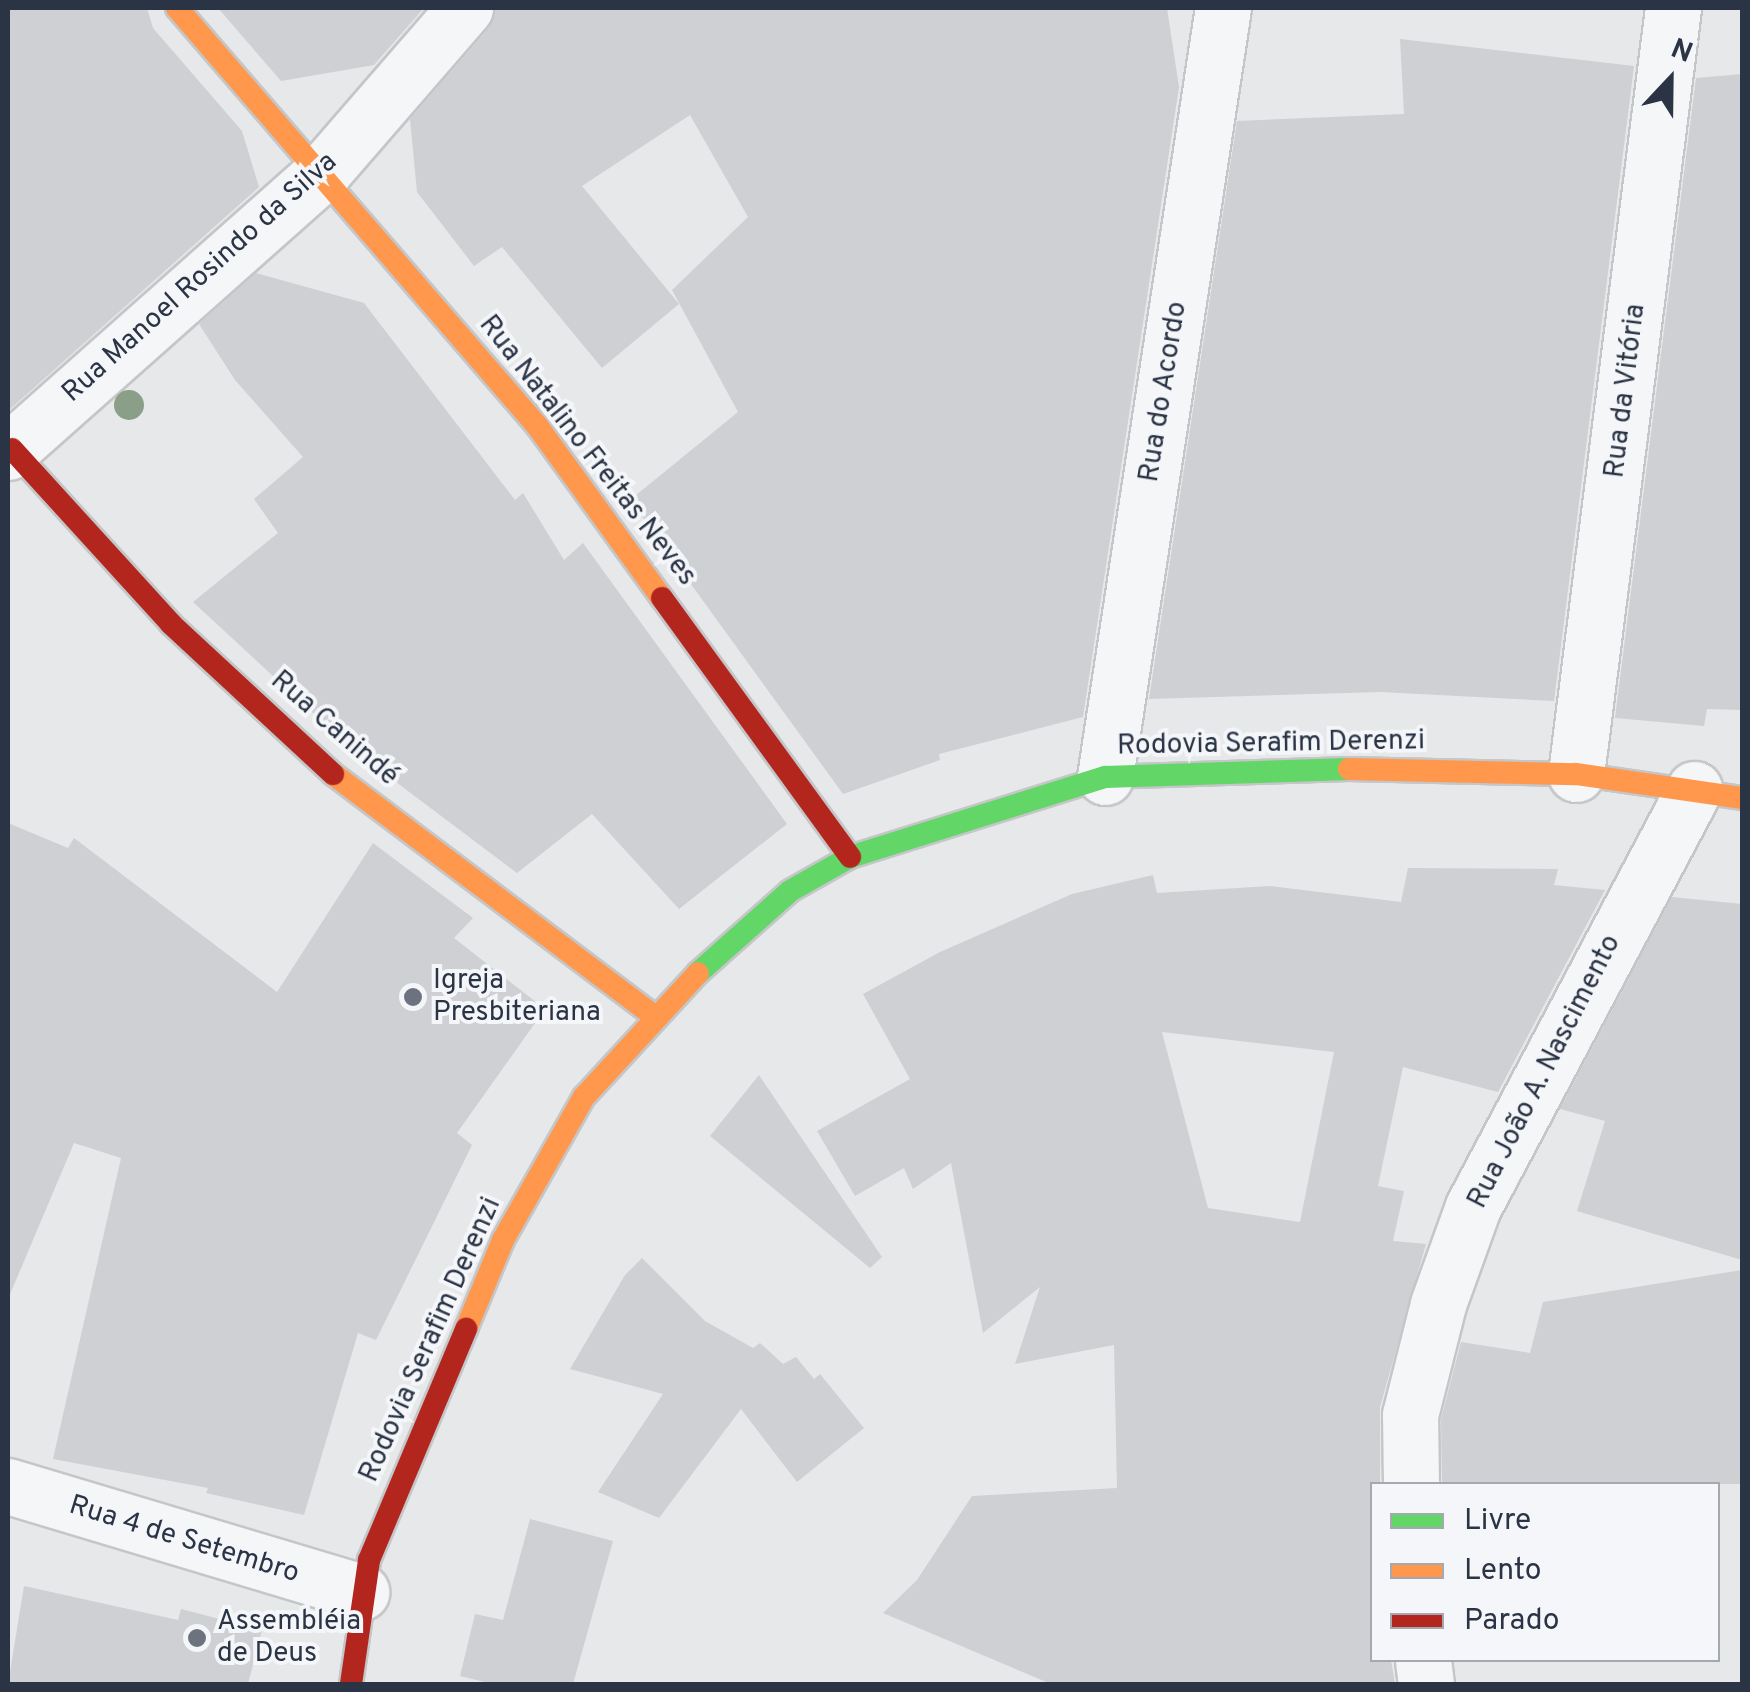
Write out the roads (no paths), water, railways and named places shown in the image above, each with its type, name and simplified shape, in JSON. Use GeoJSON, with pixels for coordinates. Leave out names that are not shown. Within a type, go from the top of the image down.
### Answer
{"type":"FeatureCollection","features":[{"type":"Feature","properties":{"kind":"street","name":"Rua Natalino Freitas Neves"},"geometry":{"type":"LineString","coordinates":[[177,8],[323,172],[538,427],[850,857]]}},
{"type":"Feature","properties":{"kind":"street","name":"Rua Manoel Rosindo da Silva"},"geometry":{"type":"LineString","coordinates":[[10,450],[323,172],[465,8]]}},
{"type":"Feature","properties":{"kind":"street","name":"Rua do Acordo"},"geometry":{"type":"LineString","coordinates":[[1105,777],[1222,8]]}},
{"type":"Feature","properties":{"kind":"street","name":"Rua da Vitória"},"geometry":{"type":"LineString","coordinates":[[1576,774],[1673,8]]}},
{"type":"Feature","properties":{"kind":"street","name":"Rua Canindé"},"geometry":{"type":"LineString","coordinates":[[10,450],[172,624],[332,773],[653,1014]]}},
{"type":"Feature","properties":{"kind":"street","name":"Rodovia Serafim Derenzi"},"geometry":{"type":"LineString","coordinates":[[351,1684],[360,1592],[502,1240],[584,1097],[653,1014],[726,941],[790,892],[850,857],[1105,777],[1376,768],[1576,774],[1718,793]]}},
{"type":"Feature","properties":{"kind":"street","name":"Rua João A. Nascimento"},"geometry":{"type":"LineString","coordinates":[[1411,1482],[1410,1414],[1438,1304],[1473,1207],[1718,793]]}},
{"type":"Feature","properties":{"kind":"street","name":"Rua 4 de Setembro"},"geometry":{"type":"LineString","coordinates":[[8,1486],[360,1592]]}},
{"type":"Feature","properties":{"kind":"place","name":"Igreja Presbiteriana"},"geometry":{"type":"Point","coordinates":[413,997]}},
{"type":"Feature","properties":{"kind":"place","name":"Assembléia de Deus"},"geometry":{"type":"Point","coordinates":[197,1638]}}]}
